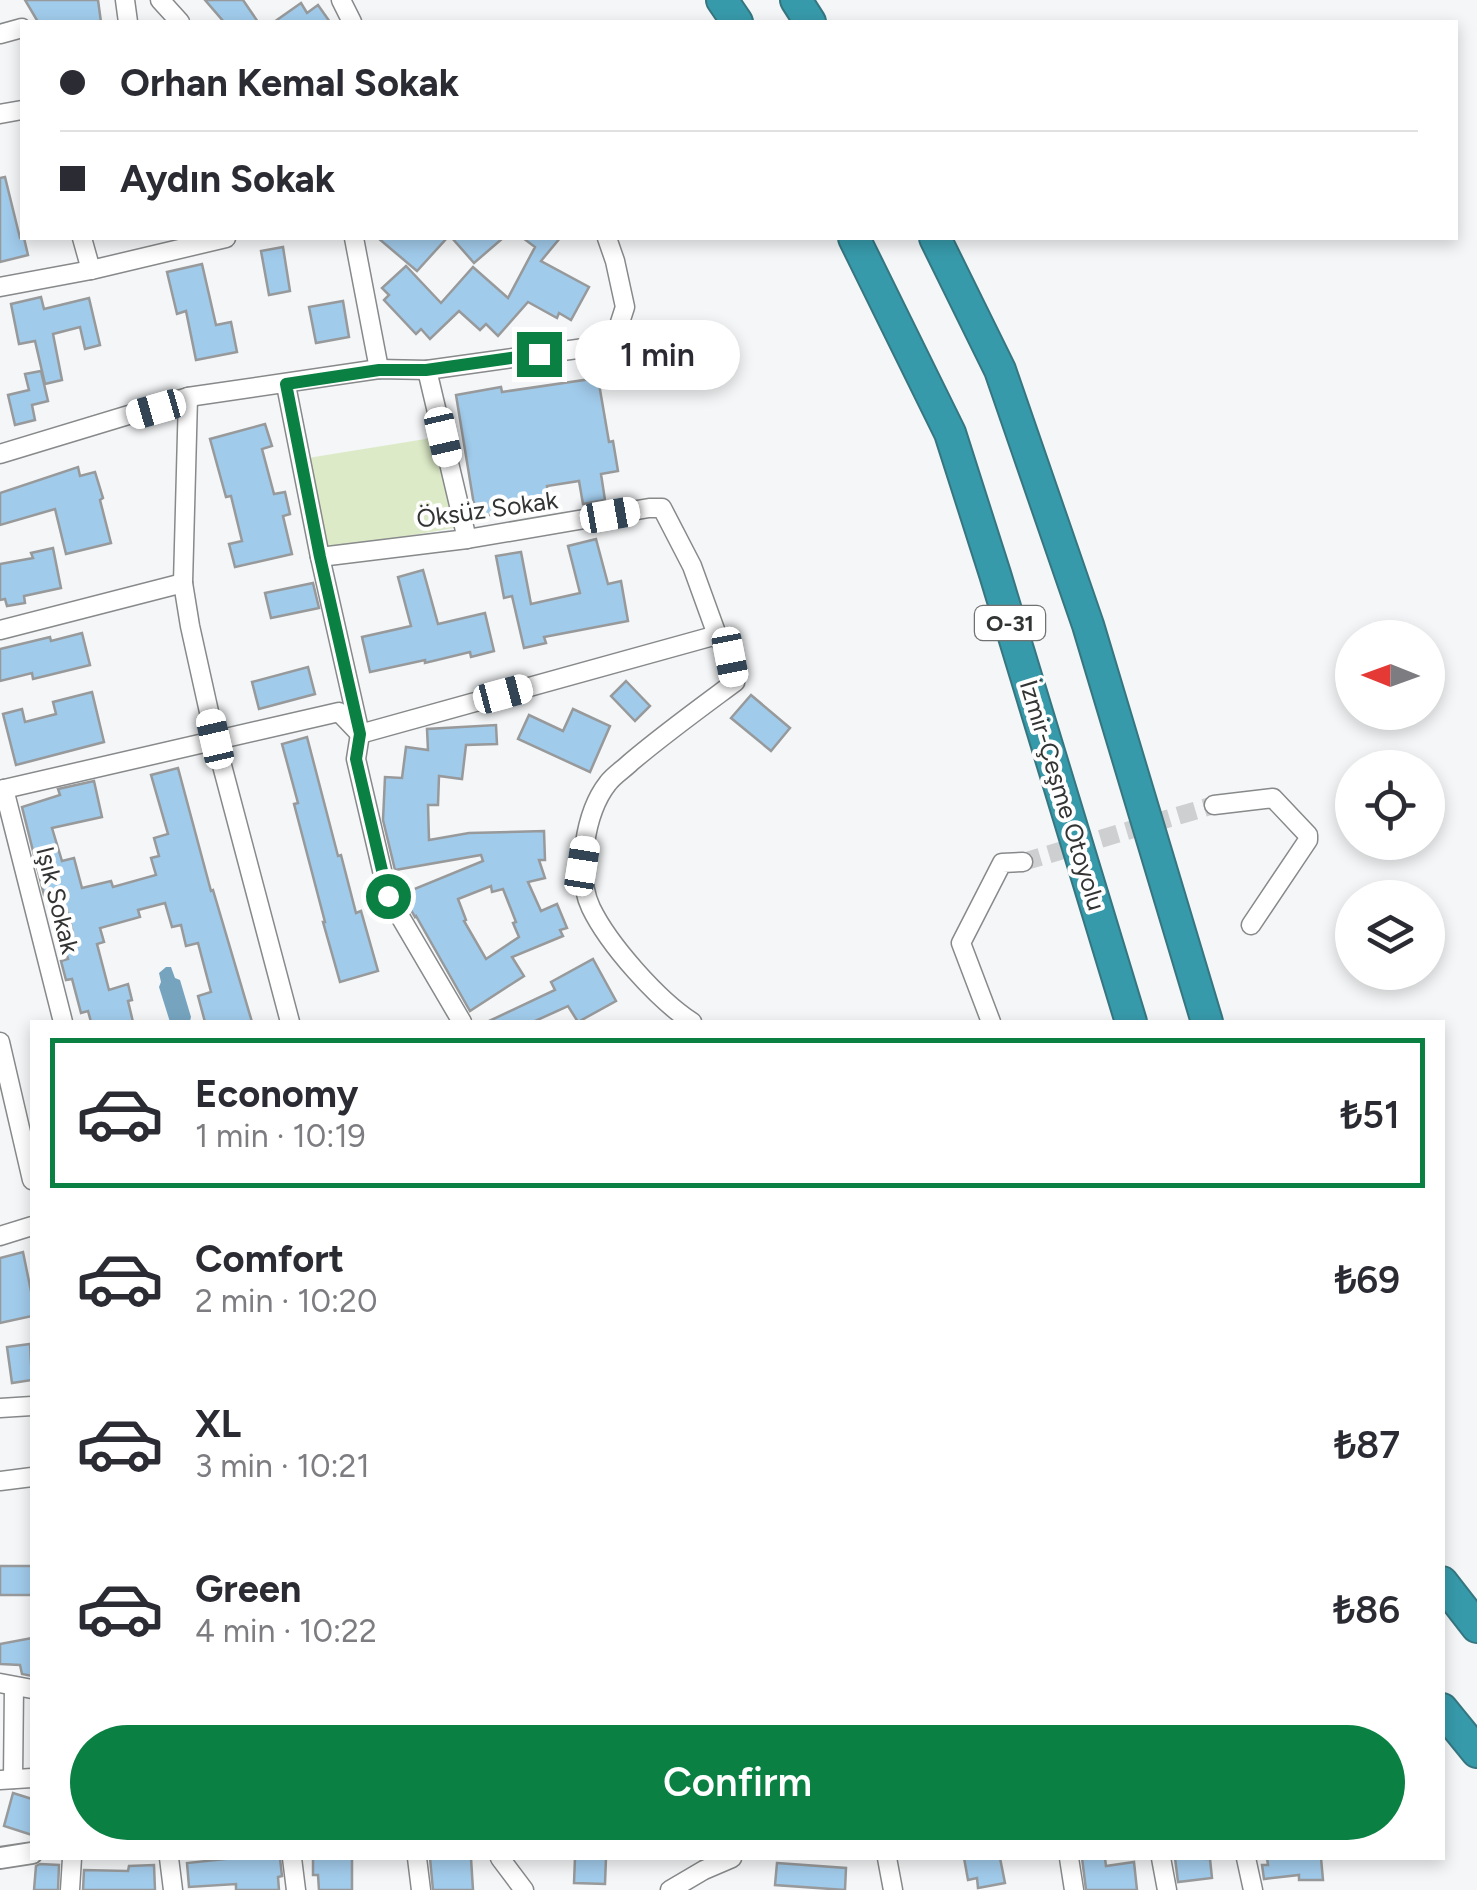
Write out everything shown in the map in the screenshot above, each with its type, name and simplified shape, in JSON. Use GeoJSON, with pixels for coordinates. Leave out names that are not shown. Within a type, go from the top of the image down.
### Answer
{"type":"FeatureCollection","features":[{"type":"Feature","properties":{"kind":"highway","name":"İzmir-Çeşme Otoyolu"},"geometry":{"type":"LineString","coordinates":[[855,240],[950,433],[1131,1020]]}},
{"type":"Feature","properties":{"kind":"highway","name":"O-31"},"geometry":{"type":"LineString","coordinates":[[935,240],[1000,370],[1088,625],[1206,1020]]}},
{"type":"Feature","properties":{"kind":"highway"},"geometry":{"type":"LineString","coordinates":[[1445,1586],[1477,1628]]}},
{"type":"Feature","properties":{"kind":"highway"},"geometry":{"type":"LineString","coordinates":[[1445,1713],[1477,1752]]}},
{"type":"Feature","properties":{"kind":"street"},"geometry":{"type":"LineString","coordinates":[[160,0],[178,20]]}},
{"type":"Feature","properties":{"kind":"street"},"geometry":{"type":"LineString","coordinates":[[83,240],[91,270]]}},
{"type":"Feature","properties":{"kind":"street"},"geometry":{"type":"LineString","coordinates":[[0,288],[218,240]]}},
{"type":"Feature","properties":{"kind":"street"},"geometry":{"type":"LineString","coordinates":[[354,240],[379,370]]}},
{"type":"Feature","properties":{"kind":"street"},"geometry":{"type":"LineString","coordinates":[[0,454],[188,398],[379,370],[426,370],[614,344],[625,307],[608,240]]}},
{"type":"Feature","properties":{"kind":"street"},"geometry":{"type":"LineString","coordinates":[[426,370],[468,539]]}},
{"type":"Feature","properties":{"kind":"street"},"geometry":{"type":"LineString","coordinates":[[286,384],[360,734],[356,759],[388,896],[461,1020]]}},
{"type":"Feature","properties":{"kind":"street"},"geometry":{"type":"LineString","coordinates":[[188,398],[184,584],[190,626],[215,739],[289,1020]]}},
{"type":"Feature","properties":{"kind":"street","name":"Öksüz Sokak"},"geometry":{"type":"LineString","coordinates":[[320,557],[468,539],[662,508],[692,566],[717,635]]}},
{"type":"Feature","properties":{"kind":"street"},"geometry":{"type":"LineString","coordinates":[[0,630],[184,584]]}},
{"type":"Feature","properties":{"kind":"street"},"geometry":{"type":"LineString","coordinates":[[360,734],[717,635],[730,657],[734,682],[608,783],[588,824],[582,866],[590,906],[622,955],[676,1012],[689,1020]]}},
{"type":"Feature","properties":{"kind":"street"},"geometry":{"type":"LineString","coordinates":[[2,790],[339,712],[360,734]]}},
{"type":"Feature","properties":{"kind":"street","name":"Işık Sokak"},"geometry":{"type":"LineString","coordinates":[[2,790],[62,1020]]}},
{"type":"Feature","properties":{"kind":"street"},"geometry":{"type":"LineString","coordinates":[[1214,804],[1272,798],[1308,834],[1308,840],[1251,925]]}},
{"type":"Feature","properties":{"kind":"street"},"geometry":{"type":"LineString","coordinates":[[991,1020],[961,943],[1002,863],[1023,862]]}},
{"type":"Feature","properties":{"kind":"street"},"geometry":{"type":"LineString","coordinates":[[0,1042],[30,1171]]}},
{"type":"Feature","properties":{"kind":"street"},"geometry":{"type":"LineString","coordinates":[[0,1236],[30,1227]]}},
{"type":"Feature","properties":{"kind":"street"},"geometry":{"type":"LineString","coordinates":[[0,1408],[30,1406]]}},
{"type":"Feature","properties":{"kind":"street"},"geometry":{"type":"LineString","coordinates":[[0,1481],[30,1478]]}},
{"type":"Feature","properties":{"kind":"street"},"geometry":{"type":"LineString","coordinates":[[6,1779],[16,1687]]}},
{"type":"Feature","properties":{"kind":"street"},"geometry":{"type":"LineString","coordinates":[[0,1858],[30,1853]]}},
{"type":"Feature","properties":{"kind":"street"},"geometry":{"type":"LineString","coordinates":[[70,1890],[72,1860]]}},
{"type":"Feature","properties":{"kind":"street"},"geometry":{"type":"LineString","coordinates":[[168,1860],[173,1890]]}},
{"type":"Feature","properties":{"kind":"street"},"geometry":{"type":"LineString","coordinates":[[292,1860],[296,1890]]}},
{"type":"Feature","properties":{"kind":"street"},"geometry":{"type":"LineString","coordinates":[[417,1860],[421,1890]]}},
{"type":"Feature","properties":{"kind":"street"},"geometry":{"type":"LineString","coordinates":[[502,1860],[524,1890]]}},
{"type":"Feature","properties":{"kind":"street"},"geometry":{"type":"LineString","coordinates":[[670,1890],[727,1860]]}},
{"type":"Feature","properties":{"kind":"street"},"geometry":{"type":"LineString","coordinates":[[887,1860],[892,1890]]}},
{"type":"Feature","properties":{"kind":"street"},"geometry":{"type":"LineString","coordinates":[[1069,1860],[1074,1890]]}},
{"type":"Feature","properties":{"kind":"street"},"geometry":{"type":"LineString","coordinates":[[1161,1860],[1167,1890]]}},
{"type":"Feature","properties":{"kind":"street"},"geometry":{"type":"LineString","coordinates":[[1246,1860],[1252,1890]]}},
{"type":"Feature","properties":{"kind":"street"},"geometry":{"type":"LineString","coordinates":[[704,1870],[704,1890]]}},
{"type":"Feature","properties":{"kind":"green space"},"geometry":{"type":"Polygon","coordinates":[[[438,437],[459,527],[328,550],[308,458],[438,437]]]}},
{"type":"Feature","properties":{"kind":"water"},"geometry":{"type":"Polygon","coordinates":[[[171,967],[180,980],[190,1020],[169,1020],[159,987],[159,973],[171,967]]]}},
{"type":"Feature","properties":{"kind":"building"},"geometry":{"type":"Polygon","coordinates":[[[25,0],[98,0],[101,20],[37,20],[25,0]]]}},
{"type":"Feature","properties":{"kind":"building"},"geometry":{"type":"Polygon","coordinates":[[[205,0],[243,0],[257,20],[222,20],[205,0]]]}},
{"type":"Feature","properties":{"kind":"building"},"geometry":{"type":"Polygon","coordinates":[[[301,3],[307,13],[318,5],[329,20],[277,20],[301,3]]]}},
{"type":"Feature","properties":{"kind":"building"},"geometry":{"type":"Polygon","coordinates":[[[5,177],[20,240],[24,240],[28,255],[0,262],[0,178],[5,177]]]}},
{"type":"Feature","properties":{"kind":"building"},"geometry":{"type":"Polygon","coordinates":[[[380,240],[445,240],[417,271],[380,240]]]}},
{"type":"Feature","properties":{"kind":"building"},"geometry":{"type":"Polygon","coordinates":[[[454,240],[501,240],[474,263],[454,240]]]}},
{"type":"Feature","properties":{"kind":"building"},"geometry":{"type":"Polygon","coordinates":[[[526,240],[558,240],[541,261],[589,287],[571,320],[559,313],[557,318],[528,302],[498,336],[486,324],[480,330],[459,311],[430,339],[421,329],[416,334],[384,300],[389,295],[382,288],[406,266],[441,303],[473,267],[508,298],[535,247],[526,240]]]}},
{"type":"Feature","properties":{"kind":"building"},"geometry":{"type":"Polygon","coordinates":[[[283,247],[290,291],[269,295],[261,251],[283,247]]]}},
{"type":"Feature","properties":{"kind":"building"},"geometry":{"type":"Polygon","coordinates":[[[202,264],[216,325],[231,322],[237,352],[196,360],[186,311],[177,314],[167,272],[202,264]]]}},
{"type":"Feature","properties":{"kind":"building"},"geometry":{"type":"Polygon","coordinates":[[[41,297],[44,309],[89,298],[100,345],[85,349],[80,327],[53,334],[62,380],[45,384],[35,341],[19,344],[11,304],[41,297]]]}},
{"type":"Feature","properties":{"kind":"building"},"geometry":{"type":"Polygon","coordinates":[[[343,301],[349,337],[316,343],[309,307],[343,301]]]}},
{"type":"Feature","properties":{"kind":"building"},"geometry":{"type":"Polygon","coordinates":[[[41,371],[48,401],[32,405],[35,420],[15,425],[8,395],[29,390],[25,374],[41,371]]]}},
{"type":"Feature","properties":{"kind":"building"},"geometry":{"type":"Polygon","coordinates":[[[598,378],[618,471],[601,474],[605,500],[583,504],[579,481],[547,486],[550,510],[476,517],[456,395],[598,378]]]}},
{"type":"Feature","properties":{"kind":"building"},"geometry":{"type":"Polygon","coordinates":[[[265,424],[272,446],[262,449],[274,494],[285,492],[290,514],[283,516],[292,554],[235,567],[229,544],[242,541],[210,439],[265,424]]]}},
{"type":"Feature","properties":{"kind":"building"},"geometry":{"type":"Polygon","coordinates":[[[78,467],[80,476],[95,472],[111,543],[66,554],[55,509],[0,525],[0,493],[78,467]]]}},
{"type":"Feature","properties":{"kind":"building"},"geometry":{"type":"Polygon","coordinates":[[[596,539],[608,584],[621,581],[628,621],[544,637],[546,643],[524,648],[512,596],[504,598],[496,556],[521,552],[531,604],[580,593],[568,546],[596,539]]]}},
{"type":"Feature","properties":{"kind":"building"},"geometry":{"type":"Polygon","coordinates":[[[53,548],[61,588],[24,596],[25,603],[7,606],[5,599],[0,600],[0,564],[33,558],[31,553],[53,548]]]}},
{"type":"Feature","properties":{"kind":"building"},"geometry":{"type":"Polygon","coordinates":[[[423,570],[438,624],[485,613],[494,651],[471,657],[470,652],[370,672],[362,637],[411,626],[398,577],[423,570]]]}},
{"type":"Feature","properties":{"kind":"building"},"geometry":{"type":"Polygon","coordinates":[[[313,583],[319,608],[271,618],[265,593],[313,583]]]}},
{"type":"Feature","properties":{"kind":"building"},"geometry":{"type":"Polygon","coordinates":[[[82,633],[90,665],[33,679],[32,673],[0,681],[0,649],[82,633]]]}},
{"type":"Feature","properties":{"kind":"building"},"geometry":{"type":"Polygon","coordinates":[[[308,667],[315,694],[259,709],[252,682],[308,667]]]}},
{"type":"Feature","properties":{"kind":"building"},"geometry":{"type":"Polygon","coordinates":[[[626,681],[650,706],[635,721],[611,696],[626,681]]]}},
{"type":"Feature","properties":{"kind":"building"},"geometry":{"type":"Polygon","coordinates":[[[92,692],[104,742],[16,765],[3,714],[22,709],[25,722],[56,714],[53,702],[92,692]]]}},
{"type":"Feature","properties":{"kind":"building"},"geometry":{"type":"Polygon","coordinates":[[[751,695],[790,728],[771,751],[731,718],[751,695]]]}},
{"type":"Feature","properties":{"kind":"building"},"geometry":{"type":"Polygon","coordinates":[[[573,709],[610,726],[590,772],[518,739],[529,715],[563,731],[573,709]]]}},
{"type":"Feature","properties":{"kind":"building"},"geometry":{"type":"Polygon","coordinates":[[[496,725],[497,744],[466,745],[462,779],[439,776],[438,805],[428,805],[429,840],[469,833],[544,831],[545,860],[539,860],[545,878],[528,882],[541,911],[557,904],[567,928],[560,930],[563,936],[512,957],[524,976],[470,1011],[402,894],[483,861],[481,855],[395,870],[383,820],[385,777],[402,778],[406,747],[428,750],[427,729],[496,725]],[[491,886],[458,899],[464,921],[486,959],[519,937],[503,889],[492,892],[491,886]]]}},
{"type":"Feature","properties":{"kind":"building"},"geometry":{"type":"Polygon","coordinates":[[[307,737],[338,856],[341,855],[356,913],[361,911],[378,971],[340,982],[282,744],[307,737]]]}},
{"type":"Feature","properties":{"kind":"building"},"geometry":{"type":"Polygon","coordinates":[[[178,768],[251,1020],[204,1020],[198,996],[211,992],[198,943],[186,946],[181,925],[172,927],[165,903],[138,910],[140,917],[100,928],[104,942],[97,944],[109,990],[128,984],[133,1020],[90,1020],[88,1011],[81,1013],[72,979],[66,980],[61,961],[68,959],[64,944],[75,941],[67,909],[64,910],[61,900],[50,903],[48,894],[44,895],[22,807],[60,795],[58,789],[94,781],[102,817],[52,828],[62,861],[74,858],[82,888],[111,881],[113,887],[156,875],[151,858],[159,856],[154,838],[168,834],[151,775],[178,768]]]}},
{"type":"Feature","properties":{"kind":"building"},"geometry":{"type":"Polygon","coordinates":[[[593,959],[616,1001],[582,1020],[577,1020],[568,1006],[537,1020],[491,1020],[555,990],[551,982],[593,959]]]}},
{"type":"Feature","properties":{"kind":"building"},"geometry":{"type":"Polygon","coordinates":[[[23,1252],[30,1286],[30,1316],[0,1323],[0,1258],[23,1252]]]}},
{"type":"Feature","properties":{"kind":"building"},"geometry":{"type":"Polygon","coordinates":[[[30,1344],[30,1380],[12,1383],[7,1347],[30,1344]]]}},
{"type":"Feature","properties":{"kind":"building"},"geometry":{"type":"Polygon","coordinates":[[[0,1566],[30,1566],[30,1595],[0,1595],[0,1566]]]}},
{"type":"Feature","properties":{"kind":"building"},"geometry":{"type":"Polygon","coordinates":[[[30,1638],[30,1676],[22,1674],[20,1665],[0,1664],[0,1644],[30,1638]]]}},
{"type":"Feature","properties":{"kind":"building"},"geometry":{"type":"Polygon","coordinates":[[[13,1793],[30,1798],[30,1834],[4,1826],[13,1793]]]}},
{"type":"Feature","properties":{"kind":"building"},"geometry":{"type":"Polygon","coordinates":[[[280,1860],[282,1876],[278,1877],[279,1890],[236,1890],[236,1884],[189,1887],[187,1863],[280,1860]]]}},
{"type":"Feature","properties":{"kind":"building"},"geometry":{"type":"Polygon","coordinates":[[[313,1860],[352,1860],[352,1890],[319,1890],[318,1875],[313,1875],[313,1860]]]}},
{"type":"Feature","properties":{"kind":"building"},"geometry":{"type":"Polygon","coordinates":[[[430,1860],[471,1860],[473,1890],[433,1890],[430,1860]]]}},
{"type":"Feature","properties":{"kind":"building"},"geometry":{"type":"Polygon","coordinates":[[[575,1860],[606,1860],[605,1884],[574,1883],[575,1860]]]}},
{"type":"Feature","properties":{"kind":"building"},"geometry":{"type":"Polygon","coordinates":[[[964,1860],[1000,1860],[1005,1883],[978,1888],[977,1878],[968,1880],[964,1860]]]}},
{"type":"Feature","properties":{"kind":"building"},"geometry":{"type":"Polygon","coordinates":[[[1082,1860],[1105,1860],[1106,1866],[1134,1862],[1137,1890],[1086,1890],[1082,1860]]]}},
{"type":"Feature","properties":{"kind":"building"},"geometry":{"type":"Polygon","coordinates":[[[1175,1860],[1210,1860],[1212,1878],[1178,1882],[1175,1860]]]}},
{"type":"Feature","properties":{"kind":"building"},"geometry":{"type":"Polygon","coordinates":[[[1267,1860],[1321,1860],[1323,1880],[1299,1880],[1299,1875],[1264,1879],[1262,1865],[1268,1865],[1267,1860]]]}},
{"type":"Feature","properties":{"kind":"building"},"geometry":{"type":"Polygon","coordinates":[[[777,1863],[846,1868],[845,1890],[775,1885],[777,1863]]]}},
{"type":"Feature","properties":{"kind":"building"},"geometry":{"type":"Polygon","coordinates":[[[59,1865],[58,1890],[34,1890],[36,1866],[59,1865]]]}},
{"type":"Feature","properties":{"kind":"building"},"geometry":{"type":"Polygon","coordinates":[[[154,1865],[155,1890],[83,1890],[84,1870],[128,1871],[129,1866],[154,1865]]]}},
{"type":"Feature","properties":{"kind":"tunnel"},"geometry":{"type":"LineString","coordinates":[[1023,862],[1214,805]]}},
{"type":"Feature","properties":{"kind":"route"},"geometry":{"type":"LineString","coordinates":[[388,896],[356,759],[360,734],[286,384],[539,354]]}}]}
